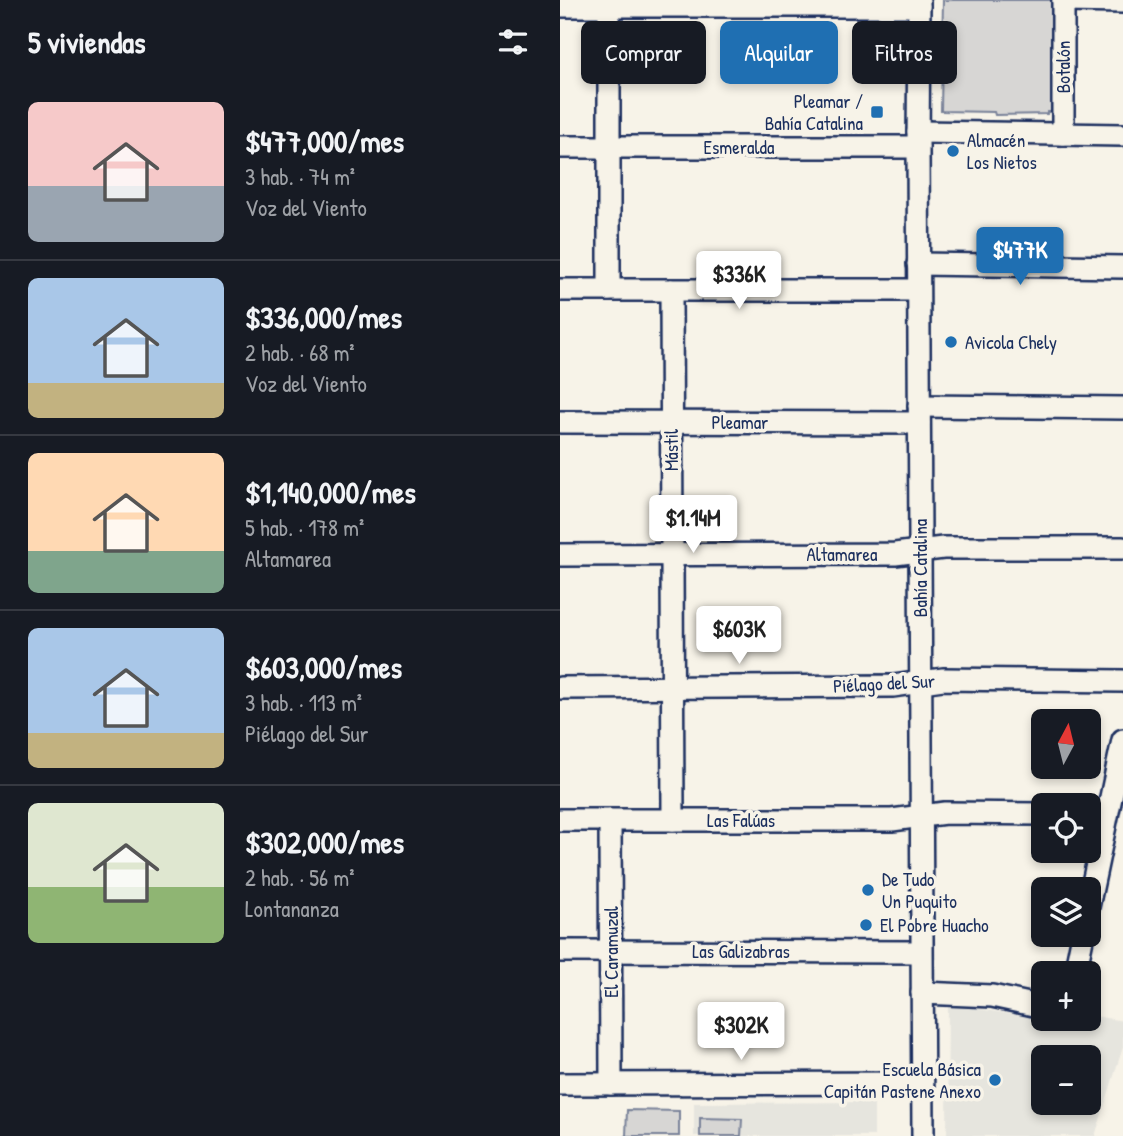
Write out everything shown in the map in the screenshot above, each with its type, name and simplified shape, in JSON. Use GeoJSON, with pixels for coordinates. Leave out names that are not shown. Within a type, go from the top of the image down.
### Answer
{"type":"FeatureCollection","features":[{"type":"Feature","properties":{"kind":"street"},"geometry":{"type":"LineString","coordinates":[[1063,0],[1123,2]]}},
{"type":"Feature","properties":{"kind":"street","name":"Botalón"},"geometry":{"type":"LineString","coordinates":[[1063,0],[1063,134]]}},
{"type":"Feature","properties":{"kind":"street"},"geometry":{"type":"LineString","coordinates":[[560,6],[919,3]]}},
{"type":"Feature","properties":{"kind":"street","name":"Bahía Catalina"},"geometry":{"type":"LineString","coordinates":[[919,3],[923,1136]]}},
{"type":"Feature","properties":{"kind":"street"},"geometry":{"type":"LineString","coordinates":[[609,6],[609,290]]}},
{"type":"Feature","properties":{"kind":"street","name":"Esmeralda"},"geometry":{"type":"LineString","coordinates":[[560,147],[1063,134],[1123,135]]}},
{"type":"Feature","properties":{"kind":"street"},"geometry":{"type":"LineString","coordinates":[[918,264],[1123,267]]}},
{"type":"Feature","properties":{"kind":"street"},"geometry":{"type":"LineString","coordinates":[[560,290],[918,290]]}},
{"type":"Feature","properties":{"kind":"street","name":"Mástil"},"geometry":{"type":"LineString","coordinates":[[671,290],[673,820]]}},
{"type":"Feature","properties":{"kind":"street","name":"Pleamar"},"geometry":{"type":"LineString","coordinates":[[560,422],[671,422],[1123,408]]}},
{"type":"Feature","properties":{"kind":"street","name":"Altamarea"},"geometry":{"type":"LineString","coordinates":[[560,555],[895,554],[943,548],[1123,548]]}},
{"type":"Feature","properties":{"kind":"street","name":"Piélago del Sur"},"geometry":{"type":"LineString","coordinates":[[560,688],[893,686],[943,679],[1123,681]]}},
{"type":"Feature","properties":{"kind":"street"},"geometry":{"type":"LineString","coordinates":[[1101,806],[1123,740]]}},
{"type":"Feature","properties":{"kind":"street","name":"Las Falúas"},"geometry":{"type":"LineString","coordinates":[[560,820],[892,820],[945,813],[1031,814]]}},
{"type":"Feature","properties":{"kind":"street","name":"El Caramuzal"},"geometry":{"type":"LineString","coordinates":[[610,820],[611,1084]]}},
{"type":"Feature","properties":{"kind":"street","name":"Las Galizabras"},"geometry":{"type":"LineString","coordinates":[[560,951],[921,952]]}},
{"type":"Feature","properties":{"kind":"street"},"geometry":{"type":"LineString","coordinates":[[922,993],[992,996],[1031,1004]]}},
{"type":"Feature","properties":{"kind":"street"},"geometry":{"type":"LineString","coordinates":[[560,1084],[922,1083]]}},
{"type":"Feature","properties":{"kind":"shaded area"},"geometry":{"type":"Polygon","coordinates":[[[943,0],[1055,0],[1055,112],[995,115],[994,112],[941,111],[941,84],[957,84],[957,21],[943,21],[943,0]]]}},
{"type":"Feature","properties":{"kind":"shaded area","name":"Escuela Básica Capitán Pastene Anexo"},"geometry":{"type":"Polygon","coordinates":[[[948,1004],[1031,1017],[1031,1031],[1101,1031],[1101,1017],[1123,1021],[1123,1047],[1095,1136],[947,1136],[948,1004]]]}},
{"type":"Feature","properties":{"kind":"shaded area"},"geometry":{"type":"Polygon","coordinates":[[[874,1102],[874,1136],[694,1136],[694,1103],[874,1102]]]}},
{"type":"Feature","properties":{"kind":"shaded area"},"geometry":{"type":"Polygon","coordinates":[[[627,1110],[679,1111],[679,1136],[626,1136],[627,1110]]]}},
{"type":"Feature","properties":{"kind":"shaded area"},"geometry":{"type":"Polygon","coordinates":[[[700,1118],[742,1119],[741,1136],[700,1136],[700,1118]]]}},
{"type":"Feature","properties":{"kind":"place","name":"Pleamar / Bahía Catalina"},"geometry":{"type":"Point","coordinates":[877,112]}},
{"type":"Feature","properties":{"kind":"place","name":"Almacén Los Nietos"},"geometry":{"type":"Point","coordinates":[953,151]}},
{"type":"Feature","properties":{"kind":"place","name":"Avicola Chely"},"geometry":{"type":"Point","coordinates":[951,342]}},
{"type":"Feature","properties":{"kind":"place","name":"De Tudo Un Puquito"},"geometry":{"type":"Point","coordinates":[868,890]}},
{"type":"Feature","properties":{"kind":"place","name":"El Pobre Huacho"},"geometry":{"type":"Point","coordinates":[866,925]}},
{"type":"Feature","properties":{"kind":"place","name":"Escuela Básica Capitán Pastene Anexo"},"geometry":{"type":"Point","coordinates":[995,1080]}}]}
